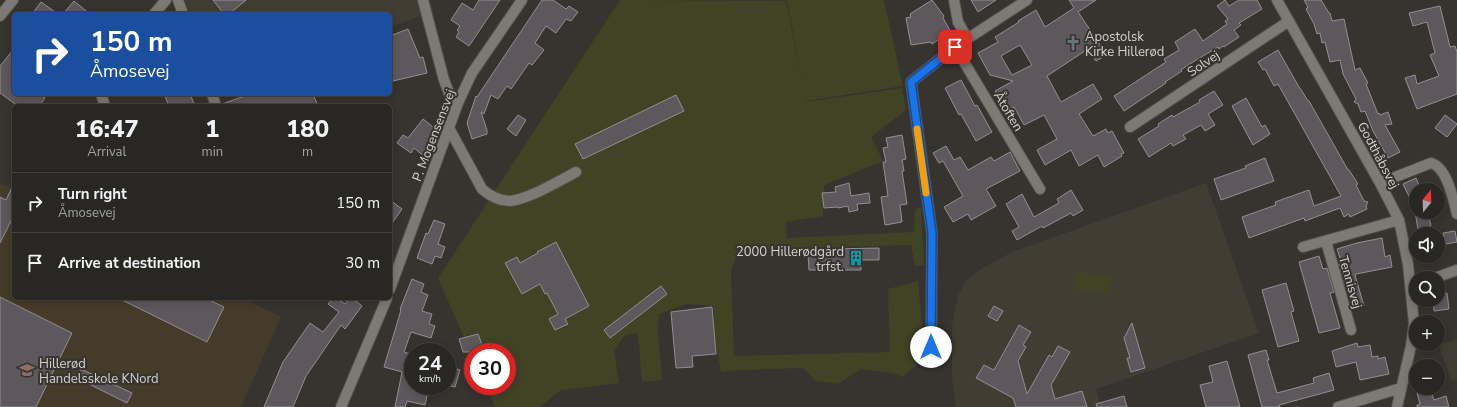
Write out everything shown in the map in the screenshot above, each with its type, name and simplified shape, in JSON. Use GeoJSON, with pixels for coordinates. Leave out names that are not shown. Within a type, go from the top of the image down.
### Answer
{"type":"FeatureCollection","features":[{"type":"Feature","properties":{"kind":"street"},"geometry":{"type":"LineString","coordinates":[[0,16],[13,0]]}},
{"type":"Feature","properties":{"kind":"street"},"geometry":{"type":"LineString","coordinates":[[156,12],[166,0]]}},
{"type":"Feature","properties":{"kind":"street"},"geometry":{"type":"LineString","coordinates":[[178,0],[182,12]]}},
{"type":"Feature","properties":{"kind":"street"},"geometry":{"type":"LineString","coordinates":[[423,0],[444,80],[449,93],[458,103]]}},
{"type":"Feature","properties":{"kind":"street","name":"P. Mogensensvej"},"geometry":{"type":"LineString","coordinates":[[392,284],[458,103],[472,73],[522,0]]}},
{"type":"Feature","properties":{"kind":"street"},"geometry":{"type":"LineString","coordinates":[[954,0],[958,22],[967,38]]}},
{"type":"Feature","properties":{"kind":"street"},"geometry":{"type":"LineString","coordinates":[[931,362],[932,233],[911,82],[967,38],[1027,0]]}},
{"type":"Feature","properties":{"kind":"street","name":"Godthåbsvej"},"geometry":{"type":"LineString","coordinates":[[1278,0],[1380,182],[1399,220],[1411,271]]}},
{"type":"Feature","properties":{"kind":"street","name":"Solvej"},"geometry":{"type":"LineString","coordinates":[[1130,126],[1289,21]]}},
{"type":"Feature","properties":{"kind":"street","name":"Åtoften"},"geometry":{"type":"LineString","coordinates":[[955,47],[1040,189]]}},
{"type":"Feature","properties":{"kind":"street"},"geometry":{"type":"LineString","coordinates":[[449,128],[482,189],[489,196],[500,200],[511,201],[532,194],[576,172]]}},
{"type":"Feature","properties":{"kind":"street"},"geometry":{"type":"LineString","coordinates":[[1380,182],[1432,163],[1435,164],[1440,168],[1449,185],[1457,214]]}},
{"type":"Feature","properties":{"kind":"street","name":"Tennisvej"},"geometry":{"type":"LineString","coordinates":[[1303,247],[1399,220]]}},
{"type":"Feature","properties":{"kind":"street","name":"Tennisvej"},"geometry":{"type":"LineString","coordinates":[[1326,241],[1352,330]]}},
{"type":"Feature","properties":{"kind":"street"},"geometry":{"type":"LineString","coordinates":[[1445,274],[1457,270]]}},
{"type":"Feature","properties":{"kind":"street"},"geometry":{"type":"LineString","coordinates":[[341,407],[386,300]]}},
{"type":"Feature","properties":{"kind":"street","name":"Godthåbsvej"},"geometry":{"type":"LineString","coordinates":[[1397,407],[1411,346],[1414,324],[1414,307]]}},
{"type":"Feature","properties":{"kind":"street"},"geometry":{"type":"LineString","coordinates":[[1338,407],[1401,388]]}},
{"type":"Feature","properties":{"kind":"shaded area"},"geometry":{"type":"Polygon","coordinates":[[[185,0],[429,0],[434,11],[392,26],[392,12],[189,12],[185,0]]]}},
{"type":"Feature","properties":{"kind":"shaded area"},"geometry":{"type":"Polygon","coordinates":[[[1206,183],[1259,333],[1096,389],[1101,407],[956,407],[952,378],[952,325],[958,296],[966,281],[979,270],[1012,252],[1206,183]]]}},
{"type":"Feature","properties":{"kind":"shaded area"},"geometry":{"type":"Polygon","coordinates":[[[0,184],[12,187],[12,300],[246,300],[281,317],[241,407],[0,407],[0,184]]]}},
{"type":"Feature","properties":{"kind":"shaded area"},"geometry":{"type":"Polygon","coordinates":[[[1457,339],[1457,379],[1451,381],[1445,359],[1441,351],[1445,351],[1445,343],[1457,339]]]}},
{"type":"Feature","properties":{"kind":"green space"},"geometry":{"type":"Polygon","coordinates":[[[620,0],[786,1],[804,89],[787,0],[884,0],[903,86],[806,102],[902,88],[906,110],[871,137],[883,161],[824,185],[823,216],[786,222],[787,238],[914,232],[915,210],[921,206],[924,265],[915,266],[911,245],[739,250],[731,271],[734,356],[890,352],[888,289],[918,281],[925,357],[903,377],[893,373],[861,369],[838,384],[816,381],[803,368],[737,370],[721,372],[714,334],[714,306],[687,304],[659,314],[658,330],[662,380],[642,382],[638,333],[625,335],[614,351],[619,383],[561,390],[540,407],[495,407],[489,395],[516,395],[516,343],[466,343],[438,278],[620,0]]]}},
{"type":"Feature","properties":{"kind":"green space"},"geometry":{"type":"Polygon","coordinates":[[[1075,271],[1110,276],[1108,293],[1073,289],[1075,271]]]}},
{"type":"Feature","properties":{"kind":"building"},"geometry":{"type":"Polygon","coordinates":[[[213,0],[246,0],[231,12],[222,12],[213,0]]]}},
{"type":"Feature","properties":{"kind":"building"},"geometry":{"type":"Polygon","coordinates":[[[479,0],[500,0],[469,46],[456,37],[459,32],[457,30],[460,26],[451,20],[462,3],[473,10],[479,0]]]}},
{"type":"Feature","properties":{"kind":"building"},"geometry":{"type":"Polygon","coordinates":[[[542,0],[553,0],[566,9],[569,6],[578,12],[571,21],[566,19],[556,33],[546,26],[535,43],[544,50],[532,65],[529,63],[511,89],[507,86],[498,99],[491,95],[484,114],[481,112],[487,134],[472,139],[467,123],[476,96],[477,97],[542,0]]]}},
{"type":"Feature","properties":{"kind":"building"},"geometry":{"type":"Polygon","coordinates":[[[932,0],[944,16],[943,18],[951,32],[932,44],[931,42],[911,45],[906,18],[911,17],[910,14],[932,0]]]}},
{"type":"Feature","properties":{"kind":"building"},"geometry":{"type":"Polygon","coordinates":[[[971,0],[996,0],[978,12],[971,0]]]}},
{"type":"Feature","properties":{"kind":"building"},"geometry":{"type":"Polygon","coordinates":[[[1069,0],[1096,0],[1078,12],[1107,55],[1096,61],[1088,49],[1047,76],[1061,102],[1093,84],[1102,99],[1079,114],[1093,136],[1106,129],[1108,133],[1112,131],[1124,153],[1121,154],[1122,156],[1104,167],[1098,155],[1079,166],[1071,150],[1045,165],[1037,150],[1057,139],[1044,115],[1024,125],[1014,107],[1006,112],[995,91],[1013,81],[990,75],[978,53],[998,42],[995,37],[1036,10],[1045,27],[1074,8],[1069,0]],[[1020,45],[1001,56],[1012,75],[1032,65],[1020,45]]]}},
{"type":"Feature","properties":{"kind":"building"},"geometry":{"type":"Polygon","coordinates":[[[1225,0],[1229,6],[1239,0],[1257,0],[1262,9],[1239,23],[1241,25],[1234,30],[1239,37],[1224,47],[1223,46],[1219,49],[1218,47],[1188,65],[1181,70],[1182,71],[1165,82],[1166,83],[1124,111],[1114,96],[1166,62],[1164,59],[1179,50],[1175,42],[1195,29],[1203,41],[1227,24],[1225,21],[1228,19],[1217,6],[1225,0]]]}},
{"type":"Feature","properties":{"kind":"building"},"geometry":{"type":"Polygon","coordinates":[[[1304,0],[1321,0],[1330,13],[1332,21],[1344,19],[1355,70],[1360,68],[1368,83],[1366,84],[1378,114],[1379,113],[1380,115],[1388,112],[1392,124],[1385,125],[1400,152],[1388,158],[1373,131],[1365,111],[1361,112],[1358,104],[1354,102],[1356,99],[1343,74],[1340,60],[1330,62],[1325,42],[1322,43],[1320,33],[1317,34],[1314,24],[1306,9],[1308,7],[1304,0]]]}},
{"type":"Feature","properties":{"kind":"building"},"geometry":{"type":"Polygon","coordinates":[[[74,1],[88,12],[65,12],[74,1]]]}},
{"type":"Feature","properties":{"kind":"building"},"geometry":{"type":"Polygon","coordinates":[[[41,2],[55,12],[34,12],[41,2]]]}},
{"type":"Feature","properties":{"kind":"building"},"geometry":{"type":"Polygon","coordinates":[[[1440,6],[1450,47],[1455,46],[1457,52],[1457,94],[1417,109],[1405,78],[1415,75],[1417,84],[1439,76],[1430,55],[1435,53],[1427,22],[1413,26],[1409,13],[1440,6]]]}},
{"type":"Feature","properties":{"kind":"building"},"geometry":{"type":"Polygon","coordinates":[[[408,29],[420,58],[423,57],[427,73],[393,81],[392,35],[408,29]]]}},
{"type":"Feature","properties":{"kind":"building"},"geometry":{"type":"Polygon","coordinates":[[[1278,50],[1348,170],[1358,184],[1356,185],[1364,201],[1368,202],[1366,206],[1367,209],[1350,217],[1349,214],[1344,217],[1340,208],[1305,221],[1304,218],[1249,238],[1242,217],[1276,205],[1275,202],[1309,190],[1314,206],[1341,196],[1278,84],[1274,86],[1265,69],[1263,70],[1258,62],[1278,50]]]}},
{"type":"Feature","properties":{"kind":"building"},"geometry":{"type":"Polygon","coordinates":[[[12,51],[12,96],[42,96],[45,98],[40,104],[15,104],[0,93],[0,66],[12,51]]]}},
{"type":"Feature","properties":{"kind":"building"},"geometry":{"type":"Polygon","coordinates":[[[961,80],[975,106],[977,105],[992,132],[976,141],[961,114],[959,115],[945,88],[961,80]]]}},
{"type":"Feature","properties":{"kind":"building"},"geometry":{"type":"Polygon","coordinates":[[[1214,91],[1223,105],[1208,114],[1215,125],[1205,131],[1201,125],[1183,135],[1186,139],[1173,146],[1171,143],[1149,157],[1138,139],[1159,126],[1158,124],[1172,115],[1173,117],[1200,102],[1199,100],[1214,91]]]}},
{"type":"Feature","properties":{"kind":"building"},"geometry":{"type":"Polygon","coordinates":[[[676,95],[684,111],[583,159],[575,144],[676,95]]]}},
{"type":"Feature","properties":{"kind":"building"},"geometry":{"type":"Polygon","coordinates":[[[165,96],[191,96],[194,104],[168,104],[165,96]]]}},
{"type":"Feature","properties":{"kind":"building"},"geometry":{"type":"Polygon","coordinates":[[[244,96],[314,96],[317,104],[222,104],[244,96]]]}},
{"type":"Feature","properties":{"kind":"building"},"geometry":{"type":"Polygon","coordinates":[[[1246,98],[1262,127],[1265,125],[1270,134],[1253,145],[1232,106],[1246,98]]]}},
{"type":"Feature","properties":{"kind":"building"},"geometry":{"type":"Polygon","coordinates":[[[518,115],[526,120],[516,136],[507,129],[518,115]]]}},
{"type":"Feature","properties":{"kind":"building"},"geometry":{"type":"Polygon","coordinates":[[[1445,115],[1457,124],[1447,137],[1435,128],[1445,115]]]}},
{"type":"Feature","properties":{"kind":"building"},"geometry":{"type":"Polygon","coordinates":[[[423,119],[437,130],[427,144],[432,147],[425,157],[414,148],[411,153],[397,143],[403,135],[408,138],[423,119]]]}},
{"type":"Feature","properties":{"kind":"building"},"geometry":{"type":"Polygon","coordinates":[[[902,135],[906,159],[902,160],[904,171],[902,171],[907,204],[900,205],[902,222],[885,225],[881,197],[888,196],[883,162],[886,162],[883,148],[888,147],[886,138],[902,135]]]}},
{"type":"Feature","properties":{"kind":"building"},"geometry":{"type":"Polygon","coordinates":[[[946,146],[954,160],[960,157],[968,170],[991,157],[994,161],[1010,152],[1020,171],[986,189],[996,206],[971,220],[968,214],[953,222],[944,207],[963,196],[943,161],[939,163],[933,153],[946,146]]]}},
{"type":"Feature","properties":{"kind":"building"},"geometry":{"type":"Polygon","coordinates":[[[1265,158],[1274,181],[1221,200],[1214,179],[1246,168],[1245,166],[1265,158]]]}},
{"type":"Feature","properties":{"kind":"building"},"geometry":{"type":"Polygon","coordinates":[[[1416,178],[1418,183],[1409,183],[1409,196],[1403,184],[1416,178]]]}},
{"type":"Feature","properties":{"kind":"building"},"geometry":{"type":"Polygon","coordinates":[[[849,183],[851,196],[869,193],[870,203],[857,204],[858,210],[849,212],[848,206],[824,208],[822,193],[836,192],[835,187],[849,183]]]}},
{"type":"Feature","properties":{"kind":"building"},"geometry":{"type":"Polygon","coordinates":[[[12,187],[12,219],[0,243],[0,197],[6,200],[12,187]]]}},
{"type":"Feature","properties":{"kind":"building"},"geometry":{"type":"Polygon","coordinates":[[[1071,190],[1083,210],[1073,216],[1071,213],[1043,228],[1042,226],[1017,240],[1012,231],[1019,227],[1006,204],[1022,194],[1034,217],[1059,203],[1057,199],[1071,190]]]}},
{"type":"Feature","properties":{"kind":"building"},"geometry":{"type":"Polygon","coordinates":[[[392,202],[402,209],[392,223],[392,202]]]}},
{"type":"Feature","properties":{"kind":"building"},"geometry":{"type":"Polygon","coordinates":[[[1416,219],[1430,219],[1431,226],[1418,227],[1416,219]]]}},
{"type":"Feature","properties":{"kind":"building"},"geometry":{"type":"Polygon","coordinates":[[[434,220],[445,224],[438,244],[445,247],[441,258],[435,256],[432,264],[417,258],[426,233],[428,234],[434,220]]]}},
{"type":"Feature","properties":{"kind":"building"},"geometry":{"type":"Polygon","coordinates":[[[1455,231],[1457,242],[1446,244],[1445,233],[1455,231]]]}},
{"type":"Feature","properties":{"kind":"building"},"geometry":{"type":"Polygon","coordinates":[[[1382,238],[1385,257],[1390,255],[1392,267],[1355,275],[1364,306],[1354,309],[1339,264],[1342,264],[1337,249],[1382,238]]]}},
{"type":"Feature","properties":{"kind":"building"},"geometry":{"type":"Polygon","coordinates":[[[556,242],[589,306],[565,319],[568,324],[555,330],[549,319],[558,314],[547,293],[545,294],[540,284],[522,294],[505,263],[517,257],[520,263],[556,242]]]}},
{"type":"Feature","properties":{"kind":"building","name":"2000 Hillerødgård trfst."},"geometry":{"type":"Polygon","coordinates":[[[879,248],[879,260],[861,260],[861,270],[809,270],[808,254],[833,253],[832,249],[879,248]]]}},
{"type":"Feature","properties":{"kind":"building"},"geometry":{"type":"Polygon","coordinates":[[[1319,256],[1323,269],[1327,268],[1334,292],[1330,293],[1340,328],[1319,333],[1299,262],[1319,256]]]}},
{"type":"Feature","properties":{"kind":"building"},"geometry":{"type":"Polygon","coordinates":[[[412,279],[424,284],[421,292],[428,295],[422,311],[432,314],[429,324],[435,326],[431,338],[411,332],[407,343],[404,343],[404,395],[427,395],[425,405],[407,401],[405,407],[395,407],[402,372],[384,367],[401,310],[400,309],[412,279]]]}},
{"type":"Feature","properties":{"kind":"building"},"geometry":{"type":"Polygon","coordinates":[[[1286,283],[1294,311],[1291,312],[1299,341],[1278,347],[1262,290],[1286,283]]]}},
{"type":"Feature","properties":{"kind":"building"},"geometry":{"type":"Polygon","coordinates":[[[661,286],[667,294],[610,338],[604,330],[661,286]]]}},
{"type":"Feature","properties":{"kind":"building"},"geometry":{"type":"Polygon","coordinates":[[[1445,293],[1447,293],[1449,309],[1434,311],[1434,307],[1445,307],[1445,293]]]}},
{"type":"Feature","properties":{"kind":"building","name":"Hillerød Handelsskole KNord"},"geometry":{"type":"Polygon","coordinates":[[[0,297],[72,333],[36,407],[0,407],[0,297]]]}},
{"type":"Feature","properties":{"kind":"building"},"geometry":{"type":"Polygon","coordinates":[[[122,300],[209,300],[224,307],[207,342],[122,300]]]}},
{"type":"Feature","properties":{"kind":"building"},"geometry":{"type":"Polygon","coordinates":[[[331,300],[339,300],[345,304],[348,300],[354,300],[362,306],[345,329],[341,325],[306,376],[293,407],[264,407],[283,362],[310,323],[323,332],[339,312],[328,304],[331,300]]]}},
{"type":"Feature","properties":{"kind":"building"},"geometry":{"type":"Polygon","coordinates":[[[994,306],[1003,311],[997,321],[988,316],[994,306]]]}},
{"type":"Feature","properties":{"kind":"building"},"geometry":{"type":"Polygon","coordinates":[[[712,307],[716,354],[692,356],[693,367],[676,368],[671,312],[712,307]]]}},
{"type":"Feature","properties":{"kind":"building"},"geometry":{"type":"Polygon","coordinates":[[[1132,323],[1145,368],[1131,372],[1127,358],[1130,358],[1124,338],[1132,323]]]}},
{"type":"Feature","properties":{"kind":"building"},"geometry":{"type":"Polygon","coordinates":[[[1019,325],[1031,332],[1023,345],[1026,347],[1018,361],[1027,394],[1049,355],[1052,357],[1058,346],[1070,352],[1051,385],[1055,399],[1082,391],[1087,407],[1016,407],[1013,398],[976,378],[984,365],[994,370],[1019,325]]]}},
{"type":"Feature","properties":{"kind":"building"},"geometry":{"type":"Polygon","coordinates":[[[478,334],[482,343],[464,343],[463,352],[459,339],[478,334]]]}},
{"type":"Feature","properties":{"kind":"building"},"geometry":{"type":"Polygon","coordinates":[[[1357,343],[1358,347],[1370,345],[1372,357],[1378,356],[1378,359],[1385,357],[1389,374],[1360,380],[1356,362],[1336,367],[1332,351],[1357,343]]]}},
{"type":"Feature","properties":{"kind":"building"},"geometry":{"type":"Polygon","coordinates":[[[1266,350],[1269,360],[1267,360],[1277,393],[1314,383],[1313,378],[1329,373],[1334,390],[1279,405],[1280,407],[1262,407],[1248,355],[1266,350]]]}},
{"type":"Feature","properties":{"kind":"building"},"geometry":{"type":"Polygon","coordinates":[[[1227,361],[1240,407],[1206,407],[1200,385],[1213,382],[1209,366],[1227,361]]]}},
{"type":"Feature","properties":{"kind":"building"},"geometry":{"type":"Polygon","coordinates":[[[81,369],[132,393],[127,403],[77,378],[81,369]]]}},
{"type":"Feature","properties":{"kind":"building"},"geometry":{"type":"Polygon","coordinates":[[[456,369],[460,370],[456,384],[456,369]]]}},
{"type":"Feature","properties":{"kind":"building"},"geometry":{"type":"Polygon","coordinates":[[[1418,395],[1432,395],[1434,400],[1446,396],[1449,407],[1417,407],[1417,405],[1420,404],[1418,395]]]}},
{"type":"Feature","properties":{"kind":"building"},"geometry":{"type":"Polygon","coordinates":[[[1124,396],[1127,407],[1097,407],[1096,404],[1124,396]]]}},
{"type":"Feature","properties":{"kind":"slow traffic"},"geometry":{"type":"LineString","coordinates":[[917,129],[926,193]]}},
{"type":"Feature","properties":{"kind":"place","name":"Apostolsk Kirke Hillerød"},"geometry":{"type":"Point","coordinates":[1073,43]}},
{"type":"Feature","properties":{"kind":"place","name":"2000 Hillerødgård trfst."},"geometry":{"type":"Point","coordinates":[856,258]}},
{"type":"Feature","properties":{"kind":"place","name":"Hillerød Handelsskole KNord"},"geometry":{"type":"Point","coordinates":[27,370]}},
{"type":"Feature","properties":{"kind":"route"},"geometry":{"type":"LineString","coordinates":[[931,347],[932,233],[911,82],[955,47]]}}]}
